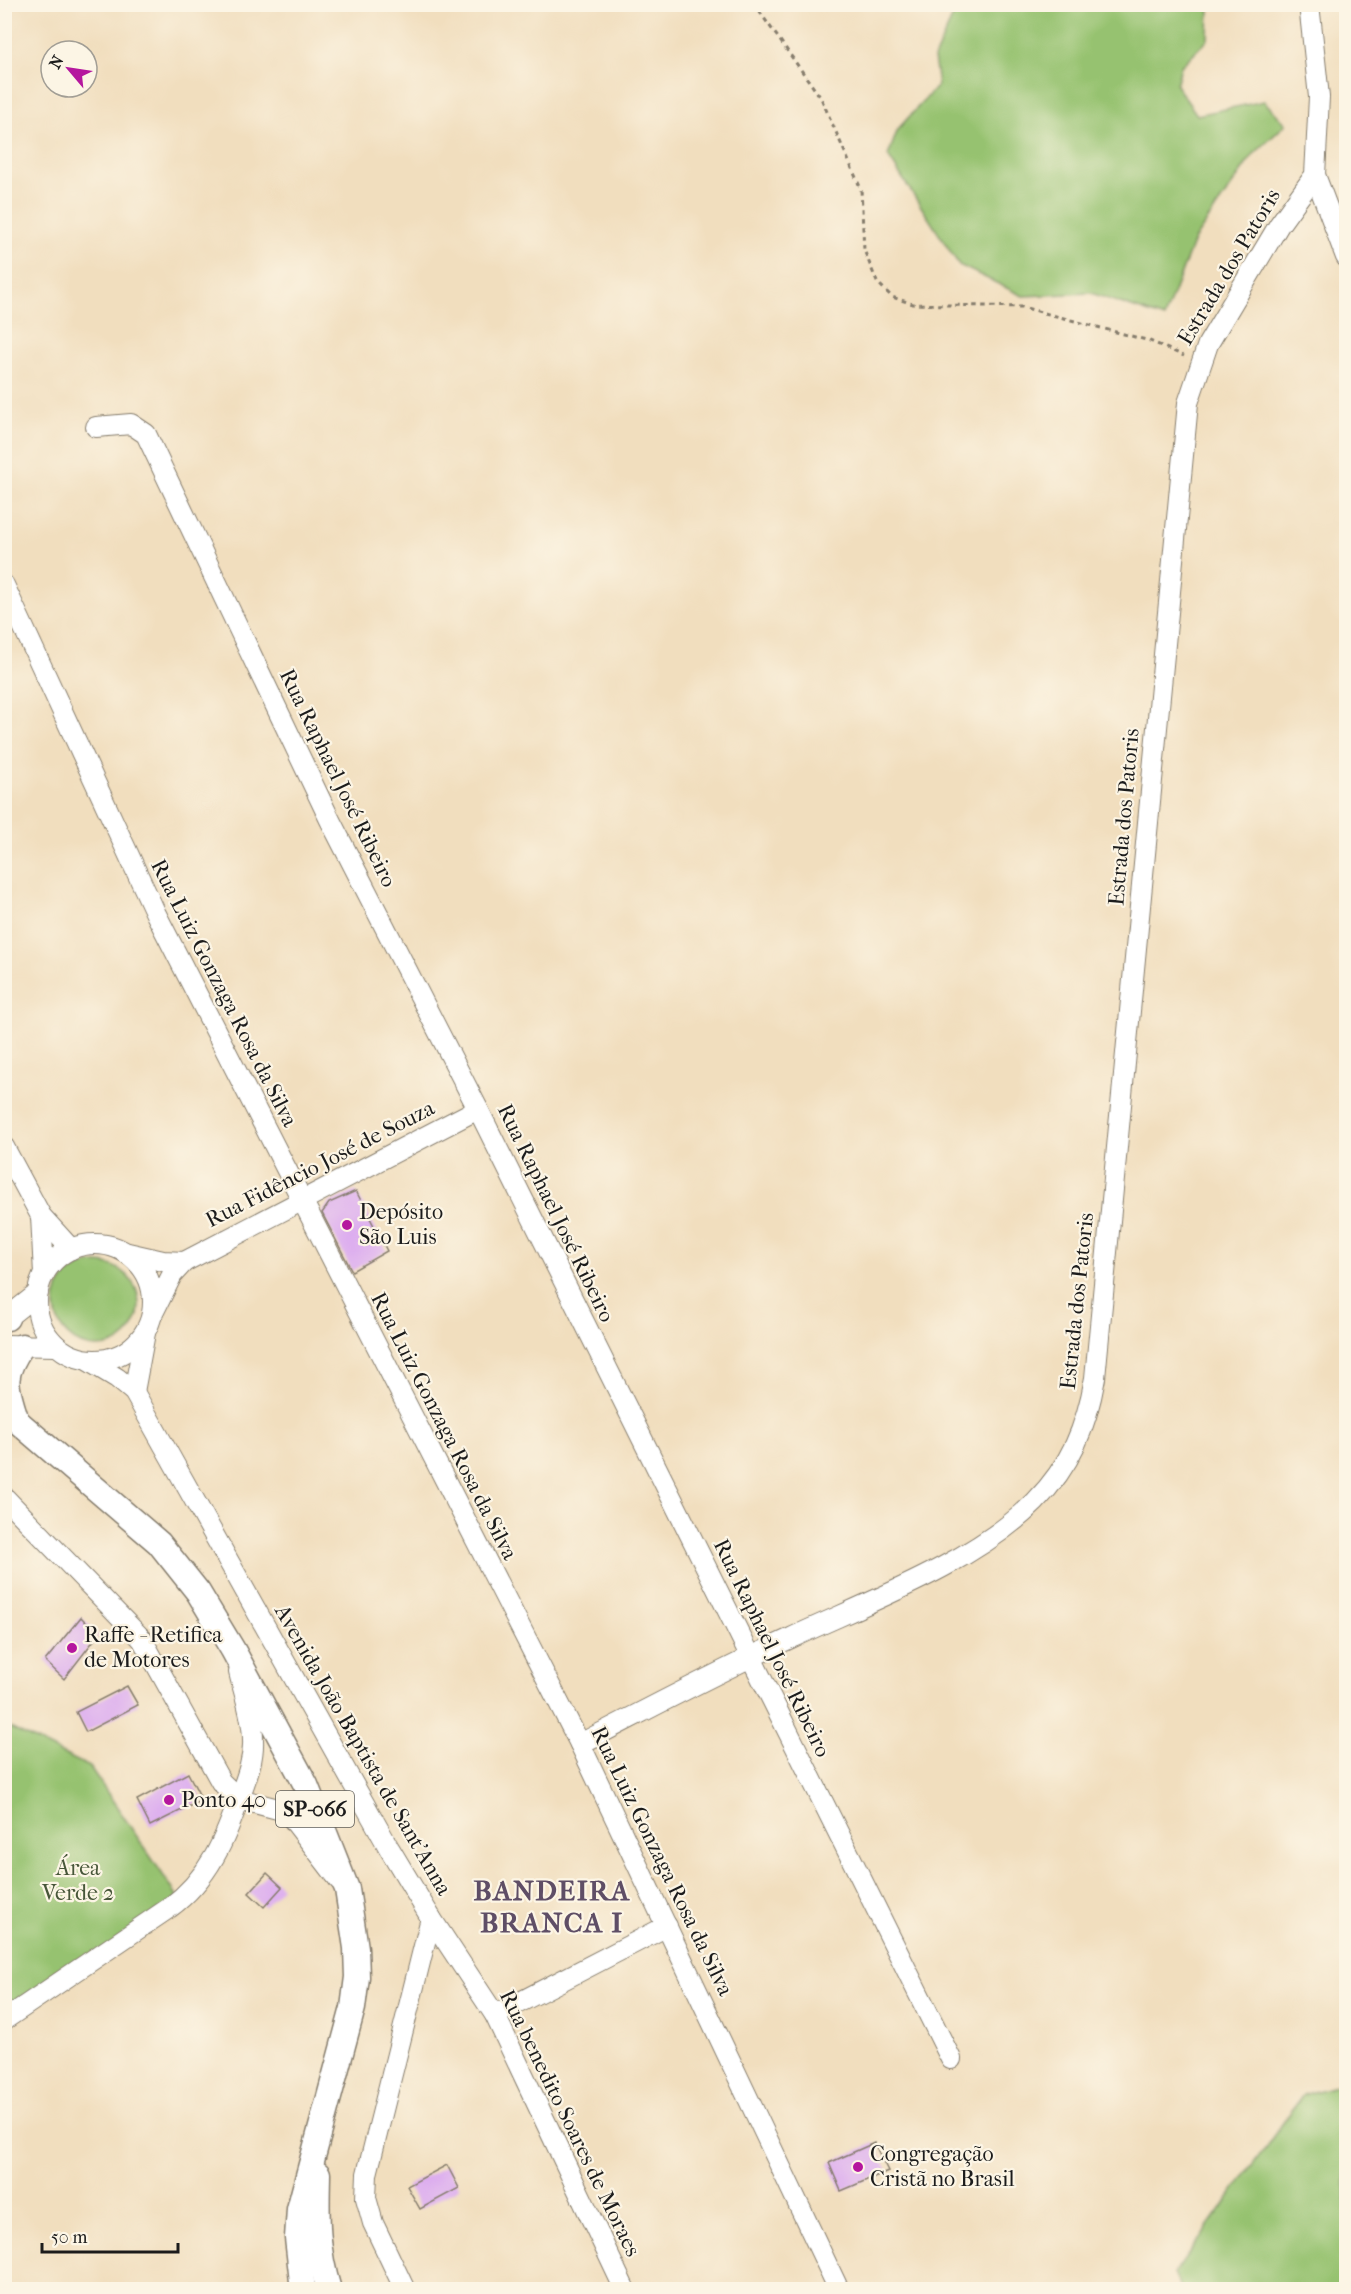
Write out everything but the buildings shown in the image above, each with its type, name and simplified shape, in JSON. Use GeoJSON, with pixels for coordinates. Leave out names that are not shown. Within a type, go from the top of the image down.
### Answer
{"type":"FeatureCollection","features":[{"type":"Feature","properties":{"kind":"main road"},"geometry":{"type":"LineString","coordinates":[[9,1419],[6,1379],[13,1346]]}},
{"type":"Feature","properties":{"kind":"main road","name":"SP-066"},"geometry":{"type":"LineString","coordinates":[[9,1419],[135,1521],[179,1566],[198,1592],[233,1650],[306,1785],[347,1888],[356,1948],[357,1977],[353,2008],[299,2209],[297,2238],[303,2289]]}},
{"type":"Feature","properties":{"kind":"main road"},"geometry":{"type":"LineString","coordinates":[[319,2139],[316,2234],[321,2265],[329,2289]]}},
{"type":"Feature","properties":{"kind":"street"},"geometry":{"type":"LineString","coordinates":[[1309,4],[1319,97],[1315,175],[1347,257]]}},
{"type":"Feature","properties":{"kind":"street","name":"Estrada dos Patoris"},"geometry":{"type":"LineString","coordinates":[[580,1744],[749,1658],[909,1583],[1004,1528],[1035,1501],[1076,1447],[1088,1413],[1095,1378],[1188,404],[1199,363],[1208,344],[1279,225],[1315,175]]}},
{"type":"Feature","properties":{"kind":"street","name":"Rua Raphael José Ribeiro"},"geometry":{"type":"LineString","coordinates":[[96,428],[131,424],[146,434],[330,820],[478,1109],[749,1658],[951,2059]]}},
{"type":"Feature","properties":{"kind":"street","name":"Rua Luiz Gonzaga Rosa da Silva"},"geometry":{"type":"LineString","coordinates":[[4,585],[156,914],[580,1744],[839,2289]]}},
{"type":"Feature","properties":{"kind":"street","name":"Rua Fidêncio José de Souza"},"geometry":{"type":"LineString","coordinates":[[149,1323],[172,1275],[184,1262],[478,1109]]}},
{"type":"Feature","properties":{"kind":"street"},"geometry":{"type":"LineString","coordinates":[[4,1147],[41,1216],[71,1249]]}},
{"type":"Feature","properties":{"kind":"street"},"geometry":{"type":"LineString","coordinates":[[41,1216],[44,1274],[38,1293],[38,1312],[44,1330],[56,1346],[70,1356],[87,1360],[104,1360],[121,1355],[135,1345],[149,1323]]}},
{"type":"Feature","properties":{"kind":"street"},"geometry":{"type":"LineString","coordinates":[[44,1274],[56,1259],[71,1249],[89,1244],[108,1245],[125,1252],[162,1261],[184,1262]]}},
{"type":"Feature","properties":{"kind":"street"},"geometry":{"type":"LineString","coordinates":[[125,1252],[139,1263],[149,1279],[154,1296],[134,1392]]}},
{"type":"Feature","properties":{"kind":"street"},"geometry":{"type":"LineString","coordinates":[[5,1318],[38,1293]]}},
{"type":"Feature","properties":{"kind":"street"},"geometry":{"type":"LineString","coordinates":[[13,1346],[56,1346]]}},
{"type":"Feature","properties":{"kind":"street","name":"Avenida João Baptista de Sant'Anna"},"geometry":{"type":"LineString","coordinates":[[87,1360],[117,1378],[134,1392],[431,1918],[367,2174],[366,2198],[373,2223],[405,2289]]}},
{"type":"Feature","properties":{"kind":"street"},"geometry":{"type":"LineString","coordinates":[[4,1497],[142,1639],[213,1772],[239,1798],[278,1809],[291,1817],[347,1888]]}},
{"type":"Feature","properties":{"kind":"street"},"geometry":{"type":"LineString","coordinates":[[4,2020],[189,1894],[225,1840],[249,1769],[253,1740],[252,1723],[233,1650]]}},
{"type":"Feature","properties":{"kind":"street","name":"Rua benedito Soares de Moraes"},"geometry":{"type":"LineString","coordinates":[[431,1918],[495,2015],[625,2289]]}},
{"type":"Feature","properties":{"kind":"street"},"geometry":{"type":"LineString","coordinates":[[495,2015],[668,1926]]}},
{"type":"Feature","properties":{"kind":"path"},"geometry":{"type":"LineString","coordinates":[[754,4],[821,98],[861,189],[864,250],[877,282],[892,297],[913,304],[1022,307],[1150,341],[1199,363]]}},
{"type":"Feature","properties":{"kind":"green space"},"geometry":{"type":"Polygon","coordinates":[[[958,5],[1209,5],[1208,39],[1181,66],[1176,85],[1197,115],[1264,101],[1286,124],[1252,156],[1194,240],[1164,318],[1091,293],[1023,296],[959,265],[888,156],[898,129],[938,85],[934,58],[958,5]]]}},
{"type":"Feature","properties":{"kind":"green space"},"geometry":{"type":"Polygon","coordinates":[[[97,1263],[113,1266],[127,1275],[136,1289],[139,1305],[136,1321],[127,1335],[113,1344],[97,1347],[81,1344],[67,1335],[58,1321],[55,1305],[58,1289],[67,1275],[81,1266],[97,1263]]]}},
{"type":"Feature","properties":{"kind":"green space","name":"Área Verde 2"},"geometry":{"type":"Polygon","coordinates":[[[4,1725],[90,1767],[180,1900],[4,2020],[4,1725]]]}},
{"type":"Feature","properties":{"kind":"green space"},"geometry":{"type":"Polygon","coordinates":[[[1346,2083],[1346,2289],[1181,2289],[1174,2274],[1303,2095],[1346,2083]]]}},
{"type":"Feature","properties":{"kind":"place","name":"Depósito São Luis"},"geometry":{"type":"Point","coordinates":[347,1225]}},
{"type":"Feature","properties":{"kind":"place","name":"Raffe - Retifica de Motores"},"geometry":{"type":"Point","coordinates":[72,1648]}},
{"type":"Feature","properties":{"kind":"place","name":"Ponto 40"},"geometry":{"type":"Point","coordinates":[169,1800]}},
{"type":"Feature","properties":{"kind":"place","name":"Congregação Cristã no Brasil"},"geometry":{"type":"Point","coordinates":[858,2167]}},
{"type":"Feature","properties":{"kind":"district","name":"BANDEIRA BRANCA I"},"geometry":{"type":"Point","coordinates":[552,1906]}}]}
